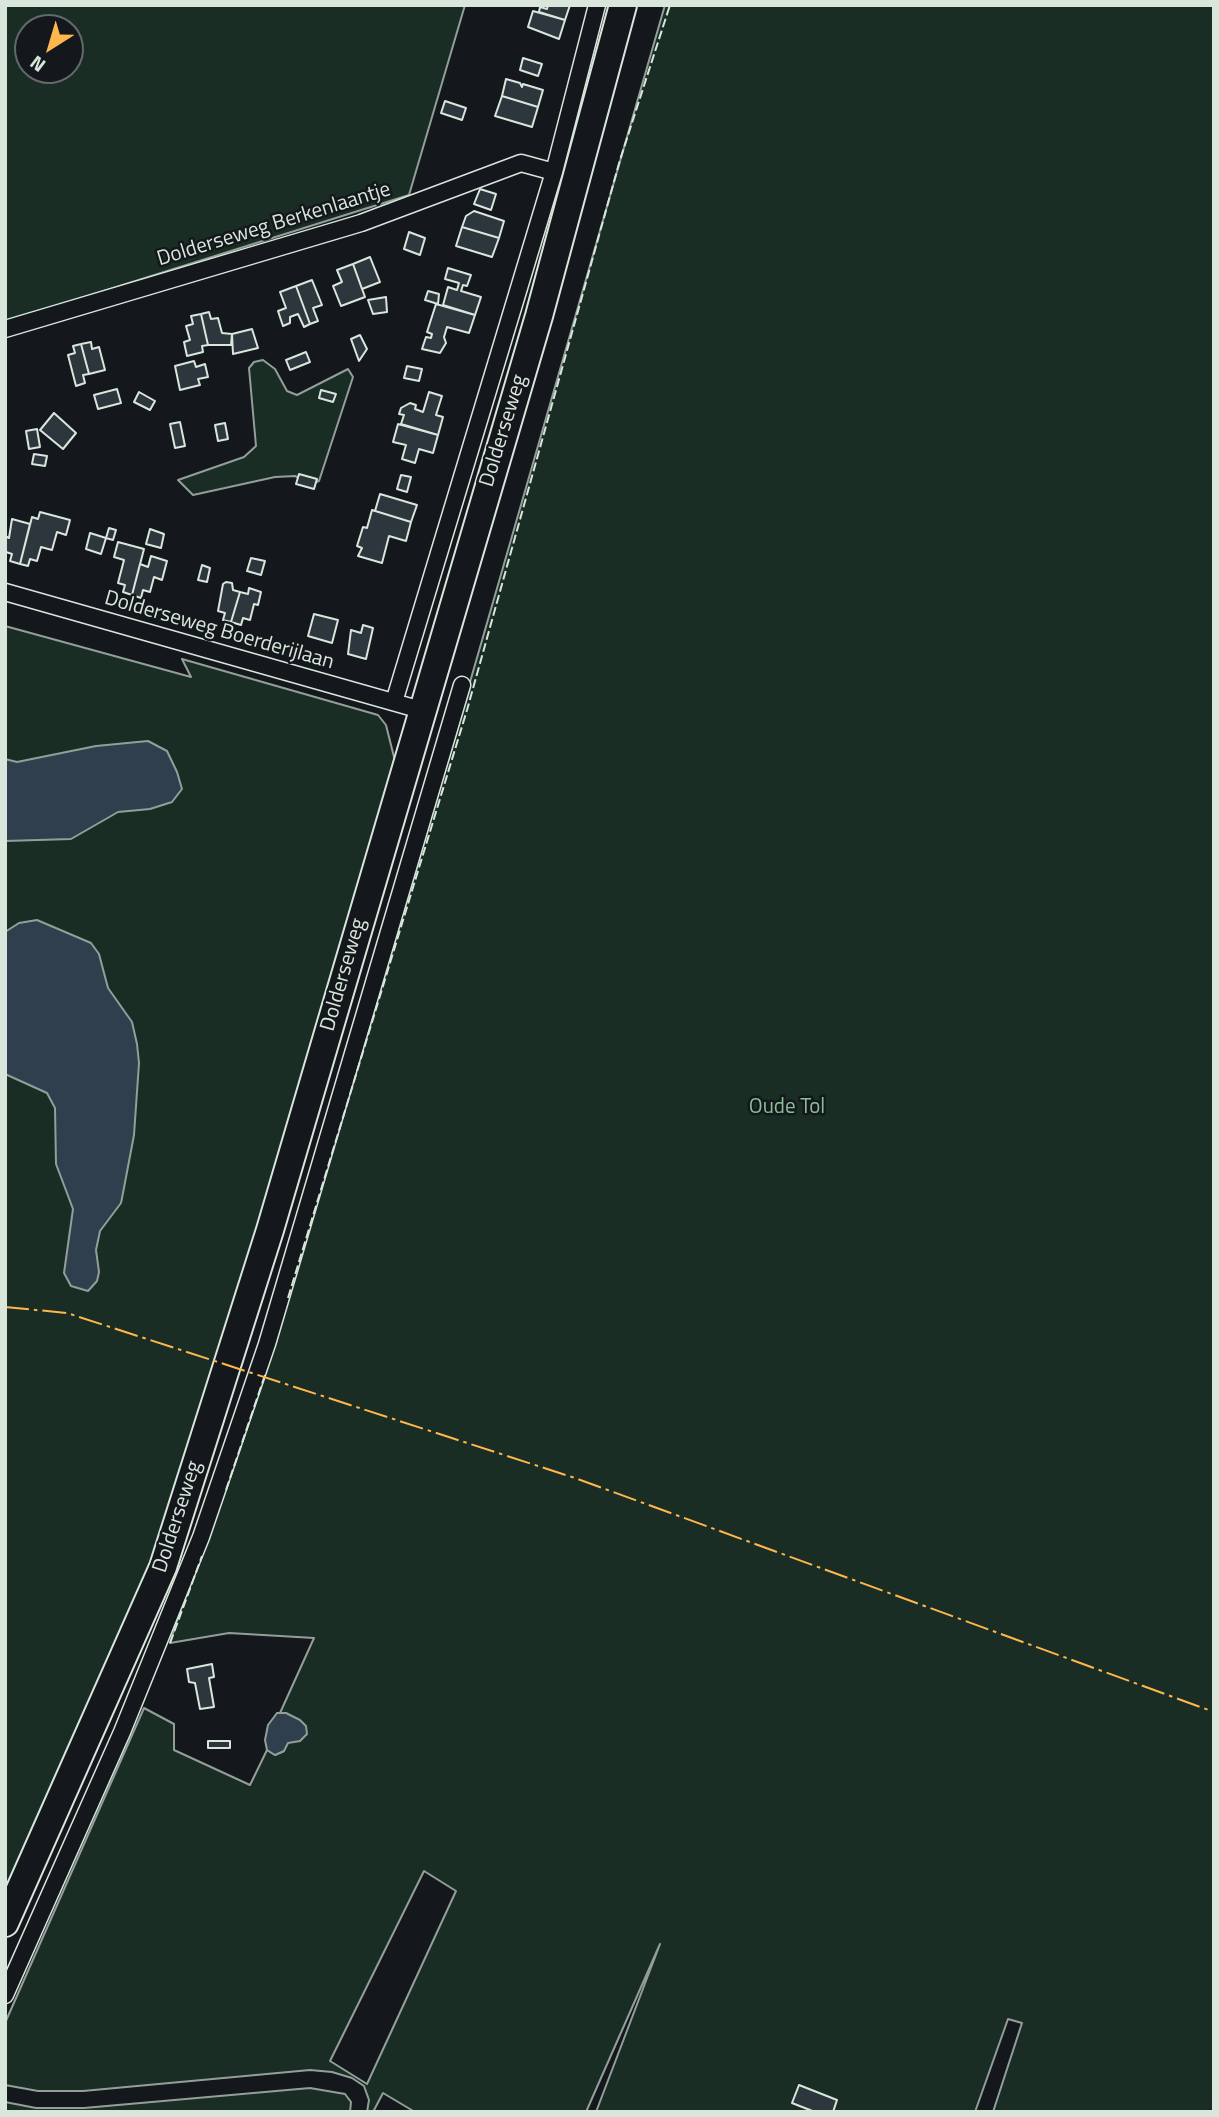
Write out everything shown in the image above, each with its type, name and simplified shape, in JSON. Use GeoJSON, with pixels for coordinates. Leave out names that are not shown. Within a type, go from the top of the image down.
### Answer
{"type":"FeatureCollection","features":[{"type":"Feature","properties":{"kind":"main road","name":"Dolderseweg"},"geometry":{"type":"LineString","coordinates":[[5,1923],[163,1567],[270,1230],[539,316],[623,5]]}},
{"type":"Feature","properties":{"kind":"street"},"geometry":{"type":"LineString","coordinates":[[394,702],[554,172],[597,5]]}},
{"type":"Feature","properties":{"kind":"street","name":"Dolderseweg Berkenlaantje"},"geometry":{"type":"LineString","coordinates":[[5,329],[361,223],[522,163],[554,172]]}},
{"type":"Feature","properties":{"kind":"street","name":"Dolderseweg Boerderijlaan"},"geometry":{"type":"LineString","coordinates":[[5,592],[421,710]]}},
{"type":"Feature","properties":{"kind":"street","name":"Dolderseweg"},"geometry":{"type":"LineString","coordinates":[[5,1995],[122,1732],[201,1537],[267,1344],[462,685]]}},
{"type":"Feature","properties":{"kind":"green space"},"geometry":{"type":"Polygon","coordinates":[[[5,5],[465,5],[409,195],[5,322],[5,5]]]}},
{"type":"Feature","properties":{"kind":"green space","name":"Oude Tol"},"geometry":{"type":"Polygon","coordinates":[[[665,5],[1214,5],[1214,2112],[993,2112],[1022,2023],[1008,2019],[975,2112],[596,2112],[660,1944],[586,2112],[415,2112],[383,2093],[373,2112],[367,2112],[369,2100],[364,2086],[352,2078],[332,2072],[310,2070],[83,2091],[38,2091],[5,2085],[5,2023],[144,1708],[174,1724],[174,1750],[250,1785],[267,1750],[275,1755],[284,1751],[286,1713],[280,1713],[314,1638],[229,1633],[170,1643],[415,873],[665,5]],[[424,1871],[330,2061],[367,2084],[456,1891],[424,1871]]]}},
{"type":"Feature","properties":{"kind":"green space"},"geometry":{"type":"Polygon","coordinates":[[[263,360],[275,369],[287,391],[297,395],[348,369],[353,377],[319,481],[311,484],[295,476],[275,477],[193,495],[178,480],[244,457],[256,446],[249,368],[254,362],[263,360]]]}},
{"type":"Feature","properties":{"kind":"green space"},"geometry":{"type":"Polygon","coordinates":[[[5,626],[191,677],[182,659],[378,715],[386,725],[395,761],[238,1296],[167,1524],[5,1899],[5,626]]]}},
{"type":"Feature","properties":{"kind":"green space"},"geometry":{"type":"Polygon","coordinates":[[[310,2088],[345,2094],[351,2102],[350,2112],[5,2112],[5,2102],[36,2108],[84,2108],[310,2088]]]}},
{"type":"Feature","properties":{"kind":"water"},"geometry":{"type":"Polygon","coordinates":[[[148,741],[167,751],[177,772],[182,789],[172,802],[150,809],[118,812],[71,839],[5,841],[5,759],[17,762],[96,746],[148,741]]]}},
{"type":"Feature","properties":{"kind":"water"},"geometry":{"type":"Polygon","coordinates":[[[37,920],[91,943],[99,954],[108,988],[132,1022],[137,1044],[139,1063],[134,1135],[123,1193],[121,1203],[100,1231],[96,1250],[99,1272],[97,1281],[88,1291],[71,1286],[64,1273],[73,1209],[56,1164],[55,1108],[47,1093],[5,1074],[5,932],[19,923],[37,920]]]}},
{"type":"Feature","properties":{"kind":"water"},"geometry":{"type":"Polygon","coordinates":[[[277,1713],[286,1713],[300,1720],[306,1726],[307,1734],[300,1741],[288,1743],[284,1751],[275,1755],[267,1750],[265,1740],[268,1725],[277,1713]]]}},
{"type":"Feature","properties":{"kind":"building"},"geometry":{"type":"Polygon","coordinates":[[[548,5],[570,5],[565,20],[539,12],[540,7],[547,9],[548,5]]]}},
{"type":"Feature","properties":{"kind":"building"},"geometry":{"type":"Polygon","coordinates":[[[533,11],[565,20],[559,39],[528,27],[533,11]]]}},
{"type":"Feature","properties":{"kind":"building"},"geometry":{"type":"Polygon","coordinates":[[[523,58],[542,64],[538,76],[520,70],[523,58]]]}},
{"type":"Feature","properties":{"kind":"building"},"geometry":{"type":"Polygon","coordinates":[[[506,79],[520,83],[522,87],[523,84],[543,90],[538,107],[502,96],[506,79]]]}},
{"type":"Feature","properties":{"kind":"building"},"geometry":{"type":"Polygon","coordinates":[[[502,96],[538,107],[532,127],[495,116],[502,96]]]}},
{"type":"Feature","properties":{"kind":"building"},"geometry":{"type":"Polygon","coordinates":[[[445,101],[466,108],[462,120],[441,113],[445,101]]]}},
{"type":"Feature","properties":{"kind":"building"},"geometry":{"type":"Polygon","coordinates":[[[480,189],[496,194],[491,210],[474,204],[480,189]]]}},
{"type":"Feature","properties":{"kind":"building"},"geometry":{"type":"Polygon","coordinates":[[[474,211],[504,221],[499,238],[462,227],[466,216],[474,211]]]}},
{"type":"Feature","properties":{"kind":"building"},"geometry":{"type":"Polygon","coordinates":[[[462,227],[499,238],[492,257],[456,246],[462,227]]]}},
{"type":"Feature","properties":{"kind":"building"},"geometry":{"type":"Polygon","coordinates":[[[409,232],[425,238],[420,255],[404,249],[409,232]]]}},
{"type":"Feature","properties":{"kind":"building"},"geometry":{"type":"Polygon","coordinates":[[[370,257],[380,282],[362,289],[353,264],[370,257]]]}},
{"type":"Feature","properties":{"kind":"building"},"geometry":{"type":"Polygon","coordinates":[[[353,264],[365,297],[341,306],[333,286],[342,282],[337,270],[353,264]]]}},
{"type":"Feature","properties":{"kind":"building"},"geometry":{"type":"Polygon","coordinates":[[[448,268],[471,275],[467,286],[463,285],[461,291],[481,297],[475,315],[443,305],[448,287],[457,290],[459,283],[445,279],[448,268]]]}},
{"type":"Feature","properties":{"kind":"building"},"geometry":{"type":"Polygon","coordinates":[[[312,280],[322,305],[313,308],[318,321],[310,324],[296,286],[312,280]]]}},
{"type":"Feature","properties":{"kind":"building"},"geometry":{"type":"Polygon","coordinates":[[[296,286],[310,324],[304,327],[298,314],[290,317],[290,323],[283,326],[278,311],[286,308],[280,292],[296,286]]]}},
{"type":"Feature","properties":{"kind":"building"},"geometry":{"type":"Polygon","coordinates":[[[428,291],[439,294],[438,304],[425,300],[428,291]]]}},
{"type":"Feature","properties":{"kind":"building"},"geometry":{"type":"Polygon","coordinates":[[[386,297],[387,312],[373,314],[368,300],[386,297]]]}},
{"type":"Feature","properties":{"kind":"building"},"geometry":{"type":"Polygon","coordinates":[[[436,304],[475,315],[469,333],[447,327],[444,337],[446,343],[440,353],[422,349],[426,337],[431,338],[432,334],[427,332],[436,304]]]}},
{"type":"Feature","properties":{"kind":"building"},"geometry":{"type":"Polygon","coordinates":[[[209,312],[211,319],[218,318],[222,333],[232,334],[231,345],[208,345],[201,314],[209,312]]]}},
{"type":"Feature","properties":{"kind":"building"},"geometry":{"type":"Polygon","coordinates":[[[201,314],[208,345],[202,346],[203,352],[187,356],[184,342],[190,340],[186,326],[193,324],[191,316],[201,314]]]}},
{"type":"Feature","properties":{"kind":"building"},"geometry":{"type":"Polygon","coordinates":[[[252,329],[258,348],[233,354],[232,334],[252,329]]]}},
{"type":"Feature","properties":{"kind":"building"},"geometry":{"type":"Polygon","coordinates":[[[360,335],[367,349],[359,361],[351,339],[360,335]]]}},
{"type":"Feature","properties":{"kind":"building"},"geometry":{"type":"Polygon","coordinates":[[[91,342],[92,349],[99,347],[105,370],[89,374],[81,344],[91,342]]]}},
{"type":"Feature","properties":{"kind":"building"},"geometry":{"type":"Polygon","coordinates":[[[81,344],[89,374],[83,375],[85,383],[76,386],[68,355],[75,353],[73,346],[81,344]]]}},
{"type":"Feature","properties":{"kind":"building"},"geometry":{"type":"Polygon","coordinates":[[[306,352],[310,362],[290,370],[286,360],[306,352]]]}},
{"type":"Feature","properties":{"kind":"building"},"geometry":{"type":"Polygon","coordinates":[[[194,361],[196,367],[205,364],[208,377],[198,379],[200,385],[180,390],[175,366],[194,361]]]}},
{"type":"Feature","properties":{"kind":"building"},"geometry":{"type":"Polygon","coordinates":[[[407,366],[422,369],[419,381],[404,378],[407,366]]]}},
{"type":"Feature","properties":{"kind":"building"},"geometry":{"type":"Polygon","coordinates":[[[117,389],[121,403],[98,409],[94,395],[117,389]]]}},
{"type":"Feature","properties":{"kind":"building"},"geometry":{"type":"Polygon","coordinates":[[[321,390],[336,394],[333,402],[319,398],[321,390]]]}},
{"type":"Feature","properties":{"kind":"building"},"geometry":{"type":"Polygon","coordinates":[[[139,392],[155,401],[150,410],[134,402],[139,392]]]}},
{"type":"Feature","properties":{"kind":"building"},"geometry":{"type":"Polygon","coordinates":[[[429,392],[442,396],[436,415],[443,417],[438,435],[401,424],[404,415],[399,414],[401,408],[410,403],[423,412],[429,392]]]}},
{"type":"Feature","properties":{"kind":"building"},"geometry":{"type":"Polygon","coordinates":[[[54,413],[76,433],[63,449],[40,430],[54,413]]]}},
{"type":"Feature","properties":{"kind":"building"},"geometry":{"type":"Polygon","coordinates":[[[180,422],[185,446],[175,448],[170,424],[180,422]]]}},
{"type":"Feature","properties":{"kind":"building"},"geometry":{"type":"Polygon","coordinates":[[[225,423],[228,439],[218,441],[215,425],[225,423]]]}},
{"type":"Feature","properties":{"kind":"building"},"geometry":{"type":"Polygon","coordinates":[[[398,424],[438,435],[433,453],[419,449],[415,463],[402,459],[406,445],[393,442],[398,424]]]}},
{"type":"Feature","properties":{"kind":"building"},"geometry":{"type":"Polygon","coordinates":[[[37,429],[40,447],[29,449],[26,431],[37,429]]]}},
{"type":"Feature","properties":{"kind":"building"},"geometry":{"type":"Polygon","coordinates":[[[34,454],[47,456],[45,466],[32,464],[34,454]]]}},
{"type":"Feature","properties":{"kind":"building"},"geometry":{"type":"Polygon","coordinates":[[[299,474],[317,479],[314,489],[296,484],[299,474]]]}},
{"type":"Feature","properties":{"kind":"building"},"geometry":{"type":"Polygon","coordinates":[[[401,475],[411,477],[407,492],[397,489],[401,475]]]}},
{"type":"Feature","properties":{"kind":"building"},"geometry":{"type":"Polygon","coordinates":[[[380,494],[417,505],[411,522],[375,511],[380,494]]]}},
{"type":"Feature","properties":{"kind":"building"},"geometry":{"type":"Polygon","coordinates":[[[372,510],[411,522],[406,541],[389,536],[382,563],[358,556],[362,548],[357,546],[363,527],[367,528],[372,510]]]}},
{"type":"Feature","properties":{"kind":"building"},"geometry":{"type":"Polygon","coordinates":[[[40,512],[70,520],[66,535],[57,532],[52,550],[41,547],[37,561],[30,559],[28,566],[20,564],[32,517],[38,519],[40,512]]]}},
{"type":"Feature","properties":{"kind":"building"},"geometry":{"type":"Polygon","coordinates":[[[12,519],[30,524],[20,564],[10,561],[12,554],[6,552],[5,536],[9,538],[12,519]]]}},
{"type":"Feature","properties":{"kind":"building"},"geometry":{"type":"Polygon","coordinates":[[[109,528],[116,530],[113,540],[106,538],[109,528]]]}},
{"type":"Feature","properties":{"kind":"building"},"geometry":{"type":"Polygon","coordinates":[[[150,529],[164,534],[161,548],[146,544],[150,529]]]}},
{"type":"Feature","properties":{"kind":"building"},"geometry":{"type":"Polygon","coordinates":[[[90,533],[106,538],[101,554],[86,549],[90,533]]]}},
{"type":"Feature","properties":{"kind":"building"},"geometry":{"type":"Polygon","coordinates":[[[118,542],[144,549],[132,595],[123,592],[125,585],[118,583],[124,560],[114,557],[118,542]]]}},
{"type":"Feature","properties":{"kind":"building"},"geometry":{"type":"Polygon","coordinates":[[[151,556],[167,561],[162,580],[154,577],[150,592],[143,590],[141,598],[132,595],[140,564],[148,567],[151,556]]]}},
{"type":"Feature","properties":{"kind":"building"},"geometry":{"type":"Polygon","coordinates":[[[251,558],[265,561],[261,575],[247,571],[251,558]]]}},
{"type":"Feature","properties":{"kind":"building"},"geometry":{"type":"Polygon","coordinates":[[[202,565],[210,568],[207,582],[198,580],[202,565]]]}},
{"type":"Feature","properties":{"kind":"building"},"geometry":{"type":"Polygon","coordinates":[[[232,583],[233,590],[240,592],[231,622],[223,620],[225,613],[218,611],[223,584],[232,583]]]}},
{"type":"Feature","properties":{"kind":"building"},"geometry":{"type":"Polygon","coordinates":[[[249,588],[261,592],[258,605],[254,604],[250,620],[243,618],[241,625],[231,622],[240,592],[248,594],[249,588]]]}},
{"type":"Feature","properties":{"kind":"building"},"geometry":{"type":"Polygon","coordinates":[[[314,614],[338,620],[332,643],[308,636],[314,614]]]}},
{"type":"Feature","properties":{"kind":"building"},"geometry":{"type":"Polygon","coordinates":[[[363,625],[373,628],[366,659],[348,654],[351,630],[361,633],[363,625]]]}},
{"type":"Feature","properties":{"kind":"building"},"geometry":{"type":"Polygon","coordinates":[[[212,1664],[214,1677],[209,1678],[214,1707],[200,1709],[195,1683],[189,1682],[187,1669],[212,1664]]]}},
{"type":"Feature","properties":{"kind":"building"},"geometry":{"type":"Polygon","coordinates":[[[208,1741],[230,1741],[230,1748],[208,1748],[208,1741]]]}},
{"type":"Feature","properties":{"kind":"building"},"geometry":{"type":"Polygon","coordinates":[[[799,2085],[837,2100],[833,2112],[815,2112],[792,2103],[799,2085]]]}},
{"type":"Feature","properties":{"kind":"fence"},"geometry":{"type":"LineString","coordinates":[[288,1298],[467,710],[620,160],[670,5]]}},
{"type":"Feature","properties":{"kind":"fence"},"geometry":{"type":"LineString","coordinates":[[226,1490],[265,1375]]}},
{"type":"Feature","properties":{"kind":"fence"},"geometry":{"type":"LineString","coordinates":[[170,1643],[202,1556]]}},
{"type":"Feature","properties":{"kind":"power"},"geometry":{"type":"LineString","coordinates":[[5,1307],[67,1313],[575,1478],[1214,1712]]}}]}
